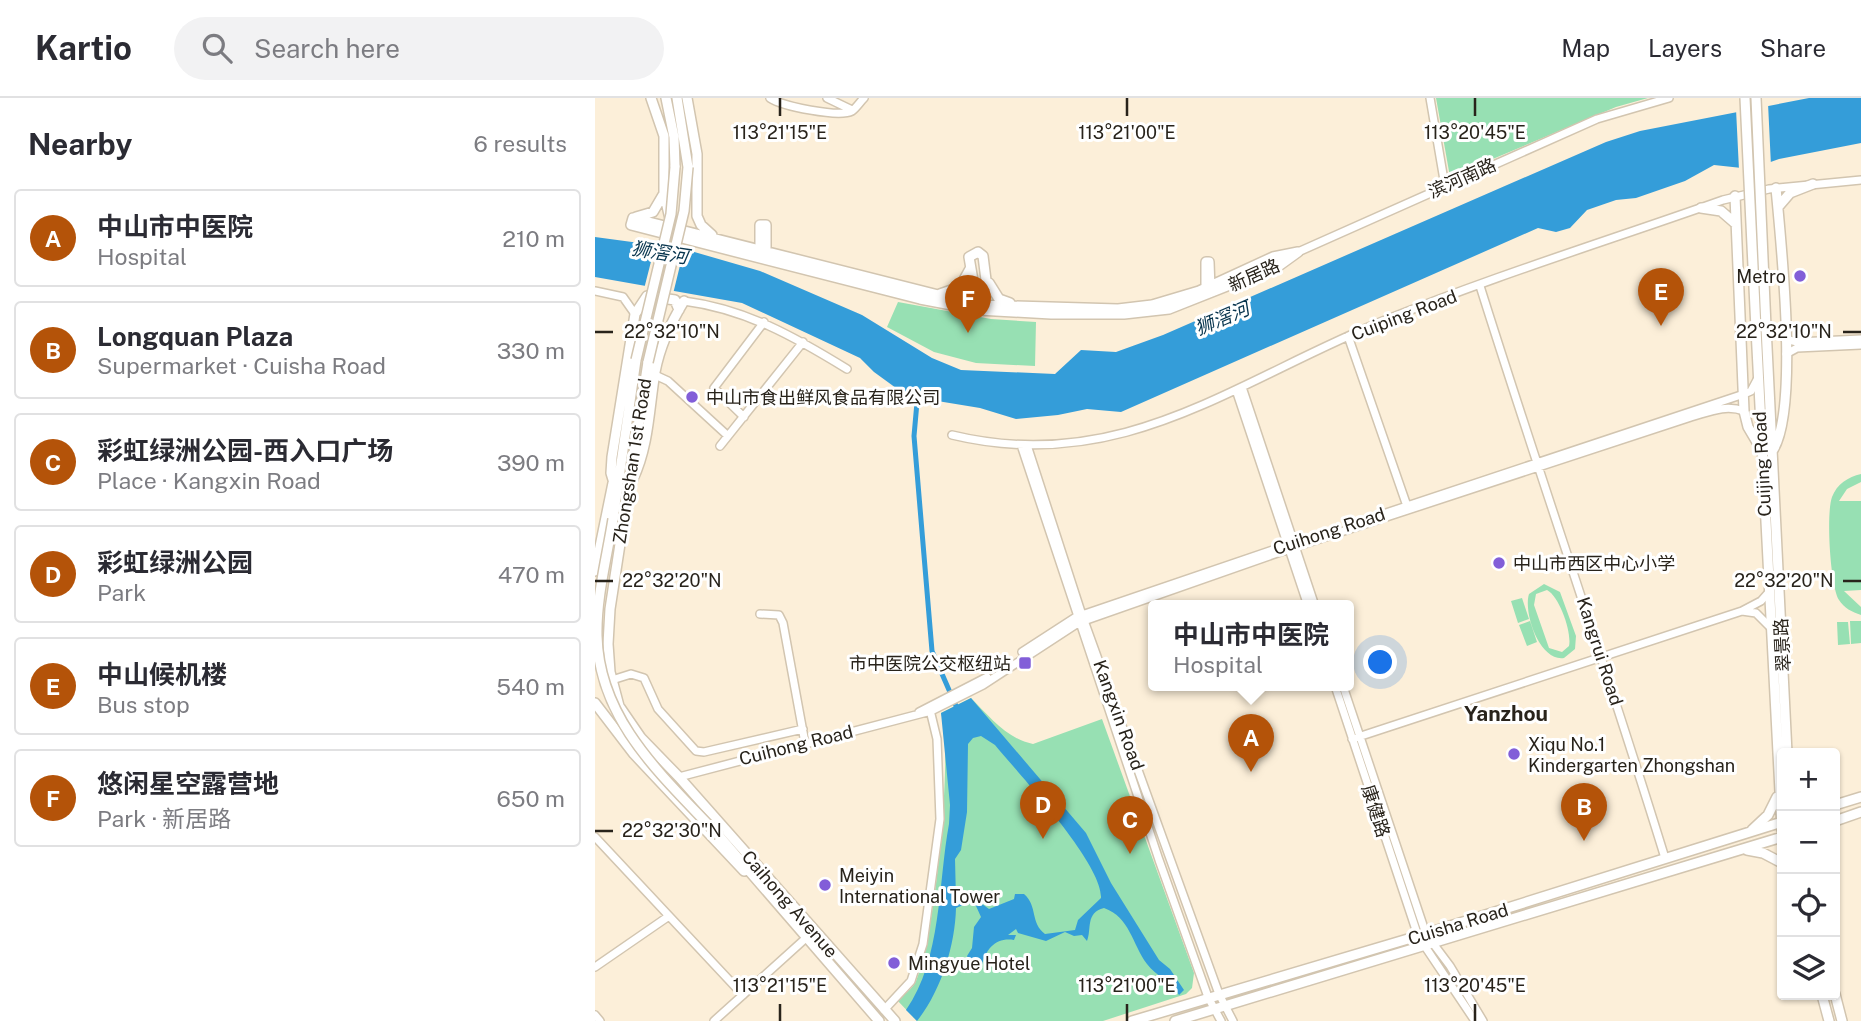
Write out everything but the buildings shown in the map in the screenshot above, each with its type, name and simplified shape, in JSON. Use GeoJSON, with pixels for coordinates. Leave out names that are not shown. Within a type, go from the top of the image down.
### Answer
{"type":"FeatureCollection","features":[{"type":"Feature","properties":{"kind":"main road"},"geometry":{"type":"LineString","coordinates":[[651,98],[664,136],[664,193],[667,210],[677,228]]}},
{"type":"Feature","properties":{"kind":"main road","name":"Zhongshan 1st Road"},"geometry":{"type":"LineString","coordinates":[[666,98],[674,137],[675,167],[671,214],[636,360],[597,635],[605,688],[622,726],[647,758],[719,836]]}},
{"type":"Feature","properties":{"kind":"main road","name":"Zhongshan 1st Road"},"geometry":{"type":"LineString","coordinates":[[602,647],[648,362],[684,211],[688,167],[677,98]]}},
{"type":"Feature","properties":{"kind":"main road"},"geometry":{"type":"LineString","coordinates":[[687,98],[697,154],[697,216],[716,241]]}},
{"type":"Feature","properties":{"kind":"main road","name":"Cuijing Road"},"geometry":{"type":"LineString","coordinates":[[1745,98],[1777,751]]}},
{"type":"Feature","properties":{"kind":"main road","name":"翠景路"},"geometry":{"type":"LineString","coordinates":[[1756,98],[1787,748]]}},
{"type":"Feature","properties":{"kind":"main road"},"geometry":{"type":"LineString","coordinates":[[1778,207],[1790,193],[1813,184]]}},
{"type":"Feature","properties":{"kind":"main road"},"geometry":{"type":"LineString","coordinates":[[1772,451],[1786,416],[1786,354],[1776,188]]}},
{"type":"Feature","properties":{"kind":"main road"},"geometry":{"type":"LineString","coordinates":[[633,218],[653,212],[664,193]]}},
{"type":"Feature","properties":{"kind":"main road"},"geometry":{"type":"LineString","coordinates":[[1735,196],[1744,411],[1748,427],[1761,451]]}},
{"type":"Feature","properties":{"kind":"main road"},"geometry":{"type":"LineString","coordinates":[[1701,208],[1721,211],[1736,224]]}},
{"type":"Feature","properties":{"kind":"main road","name":"新居路"},"geometry":{"type":"LineString","coordinates":[[716,241],[631,225],[633,218],[677,228],[920,299],[979,307],[1124,314],[1169,309],[1208,292],[1273,257],[1298,252]]}},
{"type":"Feature","properties":{"kind":"main road"},"geometry":{"type":"LineString","coordinates":[[978,252],[983,256],[987,288],[979,307],[969,257],[978,252]]}},
{"type":"Feature","properties":{"kind":"main road","name":"新居路"},"geometry":{"type":"LineString","coordinates":[[763,254],[979,307],[1118,309],[1152,305],[1208,292]]}},
{"type":"Feature","properties":{"kind":"main road"},"geometry":{"type":"LineString","coordinates":[[932,295],[953,292],[960,287],[971,269]]}},
{"type":"Feature","properties":{"kind":"main road"},"geometry":{"type":"LineString","coordinates":[[971,269],[978,274],[985,271]]}},
{"type":"Feature","properties":{"kind":"main road"},"geometry":{"type":"LineString","coordinates":[[985,271],[993,292],[999,299],[1029,307]]}},
{"type":"Feature","properties":{"kind":"main road"},"geometry":{"type":"LineString","coordinates":[[617,493],[611,473],[616,419],[635,314],[647,296],[675,300],[679,310]]}},
{"type":"Feature","properties":{"kind":"main road"},"geometry":{"type":"LineString","coordinates":[[628,490],[642,459],[655,375],[667,329],[684,301]]}},
{"type":"Feature","properties":{"kind":"main road"},"geometry":{"type":"LineString","coordinates":[[595,571],[627,417]]}},
{"type":"Feature","properties":{"kind":"main road"},"geometry":{"type":"LineString","coordinates":[[602,647],[610,609]]}},
{"type":"Feature","properties":{"kind":"main road"},"geometry":{"type":"LineString","coordinates":[[595,629],[607,626]]}},
{"type":"Feature","properties":{"kind":"main road","name":"Caihong Avenue"},"geometry":{"type":"LineString","coordinates":[[602,647],[619,706],[641,738],[679,776],[895,1021]]}},
{"type":"Feature","properties":{"kind":"main road"},"geometry":{"type":"LineString","coordinates":[[595,685],[610,673]]}},
{"type":"Feature","properties":{"kind":"main road"},"geometry":{"type":"LineString","coordinates":[[602,711],[603,702],[607,699],[613,699],[619,706]]}},
{"type":"Feature","properties":{"kind":"main road"},"geometry":{"type":"LineString","coordinates":[[595,703],[634,754],[731,859],[755,877]]}},
{"type":"Feature","properties":{"kind":"main road"},"geometry":{"type":"LineString","coordinates":[[1742,835],[1763,821],[1777,796]]}},
{"type":"Feature","properties":{"kind":"main road"},"geometry":{"type":"LineString","coordinates":[[1840,803],[1861,797]]}},
{"type":"Feature","properties":{"kind":"main road"},"geometry":{"type":"LineString","coordinates":[[1840,818],[1861,812]]}},
{"type":"Feature","properties":{"kind":"main road","name":"Cuisha Road"},"geometry":{"type":"LineString","coordinates":[[1132,1021],[1777,826]]}},
{"type":"Feature","properties":{"kind":"main road","name":"Caihong Avenue"},"geometry":{"type":"LineString","coordinates":[[719,836],[879,1021]]}},
{"type":"Feature","properties":{"kind":"main road","name":"Cuisha Road"},"geometry":{"type":"LineString","coordinates":[[1175,1021],[1777,838]]}},
{"type":"Feature","properties":{"kind":"main road"},"geometry":{"type":"LineString","coordinates":[[1742,850],[1763,853],[1777,860]]}},
{"type":"Feature","properties":{"kind":"main road"},"geometry":{"type":"LineString","coordinates":[[1823,1000],[1829,1021]]}},
{"type":"Feature","properties":{"kind":"main road"},"geometry":{"type":"LineString","coordinates":[[1837,1000],[1842,1021]]}},
{"type":"Feature","properties":{"kind":"street"},"geometry":{"type":"LineString","coordinates":[[770,98],[779,104],[840,114],[853,111],[863,98]]}},
{"type":"Feature","properties":{"kind":"street"},"geometry":{"type":"LineString","coordinates":[[827,98],[853,111]]}},
{"type":"Feature","properties":{"kind":"street"},"geometry":{"type":"LineString","coordinates":[[1430,98],[1445,186]]}},
{"type":"Feature","properties":{"kind":"street","name":"滨河南路"},"geometry":{"type":"LineString","coordinates":[[1298,252],[1597,119],[1669,98]]}},
{"type":"Feature","properties":{"kind":"street","name":"Cuiping Road"},"geometry":{"type":"LineString","coordinates":[[952,435],[1024,445],[1086,442],[1137,431],[1187,413],[1348,337],[1480,286],[1735,196],[1776,188],[1861,180]]}},
{"type":"Feature","properties":{"kind":"street","name":"Kangrui Road"},"geometry":{"type":"LineString","coordinates":[[1480,286],[1665,858]]}},
{"type":"Feature","properties":{"kind":"street"},"geometry":{"type":"LineString","coordinates":[[595,291],[623,298],[635,314]]}},
{"type":"Feature","properties":{"kind":"street"},"geometry":{"type":"LineString","coordinates":[[684,301],[730,310],[764,323],[803,342],[847,369]]}},
{"type":"Feature","properties":{"kind":"street"},"geometry":{"type":"LineString","coordinates":[[744,417],[714,388],[764,323]]}},
{"type":"Feature","properties":{"kind":"street"},"geometry":{"type":"LineString","coordinates":[[1348,337],[1406,506]]}},
{"type":"Feature","properties":{"kind":"street"},"geometry":{"type":"LineString","coordinates":[[1785,339],[1797,342],[1861,339]]}},
{"type":"Feature","properties":{"kind":"street"},"geometry":{"type":"LineString","coordinates":[[720,446],[803,342]]}},
{"type":"Feature","properties":{"kind":"street"},"geometry":{"type":"LineString","coordinates":[[1786,354],[1797,348],[1861,345]]}},
{"type":"Feature","properties":{"kind":"street"},"geometry":{"type":"LineString","coordinates":[[655,375],[668,381],[728,436]]}},
{"type":"Feature","properties":{"kind":"street"},"geometry":{"type":"LineString","coordinates":[[1744,394],[1758,378]]}},
{"type":"Feature","properties":{"kind":"street"},"geometry":{"type":"LineString","coordinates":[[1239,388],[1313,600]]}},
{"type":"Feature","properties":{"kind":"street","name":"Cuihong Road"},"geometry":{"type":"LineString","coordinates":[[1292,546],[1537,466],[1744,394]]}},
{"type":"Feature","properties":{"kind":"street","name":"Cuihong Road"},"geometry":{"type":"LineString","coordinates":[[679,776],[913,715],[967,691],[1080,619],[1406,506],[1722,408],[1744,411]]}},
{"type":"Feature","properties":{"kind":"street","name":"Kangxin Road"},"geometry":{"type":"LineString","coordinates":[[1024,445],[1208,997],[1221,1021]]}},
{"type":"Feature","properties":{"kind":"street"},"geometry":{"type":"LineString","coordinates":[[1292,546],[1306,600]]}},
{"type":"Feature","properties":{"kind":"street"},"geometry":{"type":"LineString","coordinates":[[1356,737],[1742,611],[1761,601],[1769,592]]}},
{"type":"Feature","properties":{"kind":"street"},"geometry":{"type":"LineString","coordinates":[[1742,611],[1756,613],[1771,628]]}},
{"type":"Feature","properties":{"kind":"street"},"geometry":{"type":"LineString","coordinates":[[760,614],[779,615],[783,623],[805,743]]}},
{"type":"Feature","properties":{"kind":"street","name":"Kangxin Road"},"geometry":{"type":"LineString","coordinates":[[1080,619],[1219,994],[1233,1021]]}},
{"type":"Feature","properties":{"kind":"street"},"geometry":{"type":"LineString","coordinates":[[610,673],[644,678],[659,709],[696,751],[704,752],[803,729]]}},
{"type":"Feature","properties":{"kind":"street","name":"康健路"},"geometry":{"type":"LineString","coordinates":[[1337,691],[1356,737],[1422,935]]}},
{"type":"Feature","properties":{"kind":"street","name":"康健路"},"geometry":{"type":"LineString","coordinates":[[1344,691],[1356,737]]}},
{"type":"Feature","properties":{"kind":"street"},"geometry":{"type":"LineString","coordinates":[[884,1010],[904,992],[923,944],[940,819],[933,707]]}},
{"type":"Feature","properties":{"kind":"street"},"geometry":{"type":"LineString","coordinates":[[773,734],[776,750]]}},
{"type":"Feature","properties":{"kind":"street"},"geometry":{"type":"LineString","coordinates":[[595,837],[743,995]]}},
{"type":"Feature","properties":{"kind":"street"},"geometry":{"type":"LineString","coordinates":[[1710,845],[1713,859]]}},
{"type":"Feature","properties":{"kind":"street"},"geometry":{"type":"LineString","coordinates":[[595,967],[669,916]]}},
{"type":"Feature","properties":{"kind":"street"},"geometry":{"type":"LineString","coordinates":[[1422,935],[1479,1020]]}},
{"type":"Feature","properties":{"kind":"street"},"geometry":{"type":"LineString","coordinates":[[714,1021],[806,938]]}},
{"type":"Feature","properties":{"kind":"street"},"geometry":{"type":"LineString","coordinates":[[595,1015],[600,1021]]}},
{"type":"Feature","properties":{"kind":"green space"},"geometry":{"type":"Polygon","coordinates":[[[1436,98],[1648,98],[1616,107],[1450,177],[1436,98]]]}},
{"type":"Feature","properties":{"kind":"green space"},"geometry":{"type":"Polygon","coordinates":[[[898,302],[991,319],[1036,322],[1035,366],[976,363],[934,352],[887,327],[898,302]]]}},
{"type":"Feature","properties":{"kind":"green space"},"geometry":{"type":"Polygon","coordinates":[[[1861,474],[1861,482],[1847,489],[1839,501],[1861,501],[1861,590],[1844,591],[1861,607],[1861,615],[1851,611],[1839,600],[1831,565],[1829,533],[1830,505],[1834,492],[1843,482],[1861,474]]]}},
{"type":"Feature","properties":{"kind":"green space"},"geometry":{"type":"Polygon","coordinates":[[[1544,584],[1560,592],[1576,636],[1575,649],[1564,658],[1555,657],[1548,652],[1535,635],[1529,613],[1529,594],[1544,584]],[[1547,590],[1536,594],[1534,605],[1549,648],[1562,652],[1569,646],[1569,633],[1564,616],[1547,590]]]}},
{"type":"Feature","properties":{"kind":"green space"},"geometry":{"type":"Polygon","coordinates":[[[1522,598],[1529,619],[1518,623],[1511,601],[1522,598]]]}},
{"type":"Feature","properties":{"kind":"green space"},"geometry":{"type":"Polygon","coordinates":[[[1530,621],[1537,642],[1527,646],[1519,625],[1530,621]]]}},
{"type":"Feature","properties":{"kind":"green space"},"geometry":{"type":"Polygon","coordinates":[[[1850,621],[1861,621],[1861,643],[1851,644],[1850,621]]]}},
{"type":"Feature","properties":{"kind":"green space"},"geometry":{"type":"Polygon","coordinates":[[[1837,622],[1848,622],[1850,644],[1838,645],[1837,622]]]}},
{"type":"Feature","properties":{"kind":"green space"},"geometry":{"type":"Polygon","coordinates":[[[971,698],[1007,732],[1033,744],[1102,719],[1194,973],[1192,988],[1186,994],[1103,1021],[917,1021],[897,1000],[916,981],[923,961],[935,890],[944,805],[944,734],[941,713],[971,698]]]}},
{"type":"Feature","properties":{"kind":"water","name":"狮滘河"},"geometry":{"type":"Polygon","coordinates":[[[1809,98],[1861,98],[1861,143],[1779,159],[1751,169],[1714,165],[1685,181],[1636,198],[1616,200],[1587,210],[1570,228],[1556,232],[1538,228],[1121,412],[1087,409],[1016,419],[980,408],[907,396],[860,358],[742,303],[595,277],[595,237],[684,249],[760,271],[862,315],[932,358],[961,370],[1055,374],[1081,350],[1116,352],[1163,335],[1606,142],[1640,131],[1809,98]]]}},
{"type":"Feature","properties":{"kind":"water"},"geometry":{"type":"Polygon","coordinates":[[[971,698],[1086,833],[1111,883],[1159,960],[1170,969],[1184,990],[1179,995],[1147,964],[1120,918],[1104,908],[1092,917],[1087,941],[1082,935],[1074,936],[1065,932],[1046,941],[1018,933],[1016,929],[1008,935],[1016,935],[1014,940],[997,942],[989,949],[982,965],[972,967],[967,956],[972,948],[974,927],[981,917],[976,906],[968,903],[956,908],[950,953],[940,982],[926,1009],[917,1021],[906,1010],[918,990],[933,944],[949,824],[950,805],[941,713],[971,698]],[[981,736],[973,738],[968,744],[967,812],[961,850],[955,859],[956,900],[978,901],[989,909],[1014,899],[1015,894],[1024,894],[1031,904],[1037,925],[1045,934],[1075,930],[1078,920],[1101,898],[1098,883],[1075,842],[995,745],[981,736]]]}},
{"type":"Feature","properties":{"kind":"pier"},"geometry":{"type":"Polygon","coordinates":[[[1768,103],[1771,166],[1751,172],[1739,170],[1736,109],[1768,103]]]}},
{"type":"Feature","properties":{"kind":"pier"},"geometry":{"type":"Polygon","coordinates":[[[656,242],[685,245],[673,294],[644,289],[656,242]]]}},
{"type":"Feature","properties":{"kind":"waterway"},"geometry":{"type":"LineString","coordinates":[[918,391],[914,436],[932,651],[956,706]]}},
{"type":"Feature","properties":{"kind":"place","name":"Metro"},"geometry":{"type":"Point","coordinates":[1800,276]}},
{"type":"Feature","properties":{"kind":"place","name":"中山候机楼"},"geometry":{"type":"Point","coordinates":[1661,326]}},
{"type":"Feature","properties":{"kind":"place","name":"悠闲星空露营地"},"geometry":{"type":"Point","coordinates":[968,333]}},
{"type":"Feature","properties":{"kind":"place","name":"中山市食出鲜风食品有限公司"},"geometry":{"type":"Point","coordinates":[692,397]}},
{"type":"Feature","properties":{"kind":"place","name":"中山市西区中心小学"},"geometry":{"type":"Point","coordinates":[1499,563]}},
{"type":"Feature","properties":{"kind":"place","name":"市中医院公交枢纽站"},"geometry":{"type":"Point","coordinates":[1025,663]}},
{"type":"Feature","properties":{"kind":"place","name":"Xiqu No.1 Kindergarten Zhongshan"},"geometry":{"type":"Point","coordinates":[1514,754]}},
{"type":"Feature","properties":{"kind":"place","name":"中山市中医院"},"geometry":{"type":"Point","coordinates":[1251,772]}},
{"type":"Feature","properties":{"kind":"place","name":"彩虹绿洲公园"},"geometry":{"type":"Point","coordinates":[1043,839]}},
{"type":"Feature","properties":{"kind":"place","name":"Longquan Plaza"},"geometry":{"type":"Point","coordinates":[1584,841]}},
{"type":"Feature","properties":{"kind":"place","name":"彩虹绿洲公园-西入口广场"},"geometry":{"type":"Point","coordinates":[1130,854]}},
{"type":"Feature","properties":{"kind":"place","name":"Meiyin International Tower"},"geometry":{"type":"Point","coordinates":[825,885]}},
{"type":"Feature","properties":{"kind":"place","name":"Mingyue Hotel"},"geometry":{"type":"Point","coordinates":[894,963]}},
{"type":"Feature","properties":{"kind":"district","name":"Yanzhou"},"geometry":{"type":"Point","coordinates":[1506,713]}}]}
